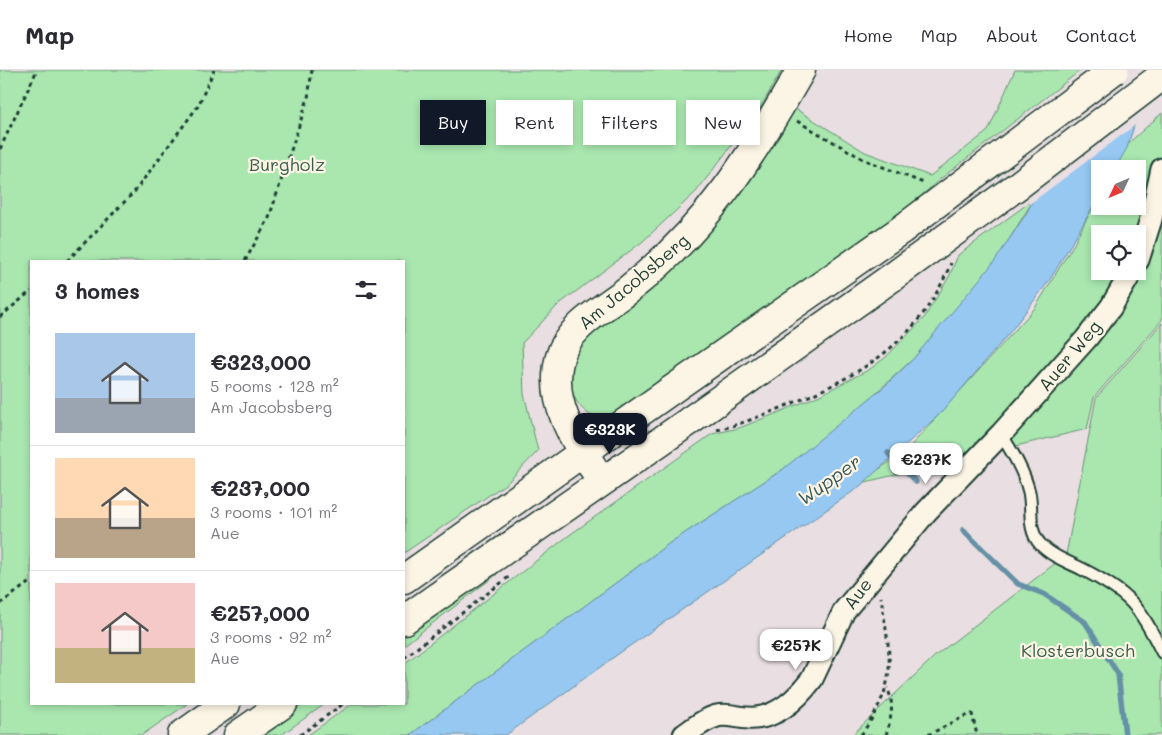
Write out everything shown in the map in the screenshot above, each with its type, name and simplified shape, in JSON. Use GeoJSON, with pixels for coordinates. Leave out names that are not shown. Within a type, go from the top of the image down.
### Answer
{"type":"FeatureCollection","features":[{"type":"Feature","properties":{"kind":"main road","name":"Am Jacobsberg"},"geometry":{"type":"LineString","coordinates":[[602,481],[582,452],[562,412],[557,392],[558,364],[568,340],[586,322],[657,267],[693,232],[719,200],[758,144],[801,70]]}},
{"type":"Feature","properties":{"kind":"main road"},"geometry":{"type":"LineString","coordinates":[[405,578],[582,452],[901,230],[1114,70]]}},
{"type":"Feature","properties":{"kind":"main road"},"geometry":{"type":"LineString","coordinates":[[405,619],[602,481],[701,426],[891,278],[1020,184],[1162,76]]}},
{"type":"Feature","properties":{"kind":"main road"},"geometry":{"type":"LineString","coordinates":[[182,735],[225,705]]}},
{"type":"Feature","properties":{"kind":"main road"},"geometry":{"type":"LineString","coordinates":[[238,735],[282,705]]}},
{"type":"Feature","properties":{"kind":"street"},"geometry":{"type":"LineString","coordinates":[[1146,235],[1162,170]]}},
{"type":"Feature","properties":{"kind":"street","name":"Auer Weg"},"geometry":{"type":"LineString","coordinates":[[1001,434],[1095,328],[1128,280]]}},
{"type":"Feature","properties":{"kind":"street","name":"Aue"},"geometry":{"type":"LineString","coordinates":[[684,735],[716,716],[758,718],[768,716],[794,699],[812,679],[844,611],[931,506],[1001,434]]}},
{"type":"Feature","properties":{"kind":"lane"},"geometry":{"type":"LineString","coordinates":[[1001,434],[1019,464],[1029,493],[1032,526],[1037,540],[1051,553],[1109,583],[1127,597],[1142,612],[1162,652]]}},
{"type":"Feature","properties":{"kind":"path"},"geometry":{"type":"LineString","coordinates":[[0,149],[37,70]]}},
{"type":"Feature","properties":{"kind":"path"},"geometry":{"type":"LineString","coordinates":[[68,260],[134,191],[198,106],[214,70]]}},
{"type":"Feature","properties":{"kind":"path"},"geometry":{"type":"LineString","coordinates":[[246,260],[272,209],[308,98],[312,70]]}},
{"type":"Feature","properties":{"kind":"path"},"geometry":{"type":"LineString","coordinates":[[0,317],[30,292]]}},
{"type":"Feature","properties":{"kind":"path"},"geometry":{"type":"LineString","coordinates":[[701,426],[737,425],[852,376],[884,355]]}},
{"type":"Feature","properties":{"kind":"path"},"geometry":{"type":"LineString","coordinates":[[861,735],[881,704],[891,674],[880,594],[881,564]]}},
{"type":"Feature","properties":{"kind":"path"},"geometry":{"type":"LineString","coordinates":[[0,604],[30,582]]}},
{"type":"Feature","properties":{"kind":"path"},"geometry":{"type":"LineString","coordinates":[[886,735],[890,722],[892,702],[887,687]]}},
{"type":"Feature","properties":{"kind":"path"},"geometry":{"type":"LineString","coordinates":[[300,735],[343,705]]}},
{"type":"Feature","properties":{"kind":"path"},"geometry":{"type":"LineString","coordinates":[[928,735],[969,714],[972,714],[977,735]]}},
{"type":"Feature","properties":{"kind":"green space","name":"Burgholz"},"geometry":{"type":"Polygon","coordinates":[[[0,70],[782,70],[760,108],[760,100],[686,100],[686,145],[732,145],[696,192],[642,242],[558,305],[522,343],[524,394],[538,451],[507,483],[405,552],[405,260],[30,260],[30,705],[186,705],[142,735],[0,735],[0,70]]]}},
{"type":"Feature","properties":{"kind":"green space"},"geometry":{"type":"Polygon","coordinates":[[[1015,70],[1081,70],[939,180],[892,222],[622,414],[603,419],[593,416],[577,402],[572,392],[568,370],[574,350],[591,331],[659,281],[711,229],[746,184],[794,108],[865,152],[930,176],[988,131],[1015,70]]]}},
{"type":"Feature","properties":{"kind":"green space"},"geometry":{"type":"Polygon","coordinates":[[[1162,113],[1162,320],[1094,397],[1087,429],[857,484],[906,451],[1035,308],[1075,242],[1091,211],[1091,215],[1146,215],[1146,160],[1117,160],[1123,148],[1162,113]]]}},
{"type":"Feature","properties":{"kind":"green space"},"geometry":{"type":"Polygon","coordinates":[[[1034,199],[995,262],[914,358],[855,412],[782,470],[671,542],[410,735],[308,735],[351,705],[405,705],[405,663],[568,536],[712,434],[739,428],[775,414],[820,395],[870,369],[886,357],[924,318],[949,277],[958,255],[1034,199]]]}},
{"type":"Feature","properties":{"kind":"green space","name":"Klosterbusch"},"geometry":{"type":"Polygon","coordinates":[[[1162,323],[1162,735],[852,735],[935,656],[1066,555],[1096,398],[1162,323]]]}},
{"type":"Feature","properties":{"kind":"green space"},"geometry":{"type":"Polygon","coordinates":[[[515,554],[496,575],[405,644],[405,630],[515,554]]]}},
{"type":"Feature","properties":{"kind":"green space"},"geometry":{"type":"Polygon","coordinates":[[[303,705],[324,705],[281,735],[260,735],[303,705]]]}},
{"type":"Feature","properties":{"kind":"water","name":"Wupper"},"geometry":{"type":"Polygon","coordinates":[[[1152,70],[1127,148],[1120,160],[1091,160],[1091,210],[1051,278],[1011,331],[942,412],[858,488],[621,652],[506,735],[410,735],[671,542],[782,470],[885,386],[914,358],[994,262],[1026,214],[1064,140],[1152,70]]]}},
{"type":"Feature","properties":{"kind":"pier"},"geometry":{"type":"Polygon","coordinates":[[[1088,70],[1155,70],[1138,123],[1027,206],[1061,139],[1088,70]]]}},
{"type":"Feature","properties":{"kind":"waterway"},"geometry":{"type":"LineString","coordinates":[[888,453],[916,482]]}},
{"type":"Feature","properties":{"kind":"waterway"},"geometry":{"type":"LineString","coordinates":[[963,530],[1018,584],[1044,594],[1085,622],[1118,674],[1125,735]]}}]}
